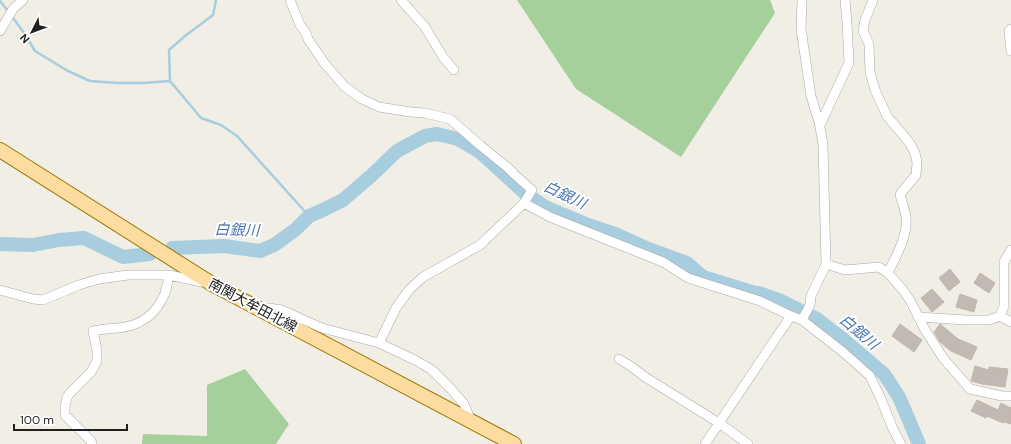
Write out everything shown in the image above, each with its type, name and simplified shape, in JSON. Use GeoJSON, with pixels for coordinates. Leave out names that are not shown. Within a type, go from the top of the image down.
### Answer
{"type":"FeatureCollection","features":[{"type":"Feature","properties":{"kind":"main road","name":"南関大牟田北線"},"geometry":{"type":"LineString","coordinates":[[0,150],[212,284],[514,444]]}},
{"type":"Feature","properties":{"kind":"street"},"geometry":{"type":"LineString","coordinates":[[0,31],[13,9],[23,0]]}},
{"type":"Feature","properties":{"kind":"street"},"geometry":{"type":"LineString","coordinates":[[290,0],[300,25],[308,39],[325,64],[346,87],[362,99],[379,107],[425,113],[450,119],[507,166],[532,190],[525,201],[480,246],[423,277],[409,290],[396,308],[379,343]]}},
{"type":"Feature","properties":{"kind":"street"},"geometry":{"type":"LineString","coordinates":[[402,0],[425,27],[443,57],[454,70]]}},
{"type":"Feature","properties":{"kind":"street"},"geometry":{"type":"LineString","coordinates":[[802,0],[801,29],[812,96],[820,125],[823,144],[826,264],[811,296],[810,306],[802,320]]}},
{"type":"Feature","properties":{"kind":"street"},"geometry":{"type":"LineString","coordinates":[[820,125],[849,63],[844,0]]}},
{"type":"Feature","properties":{"kind":"street"},"geometry":{"type":"LineString","coordinates":[[873,0],[865,20],[863,30],[869,44],[870,72],[875,90],[887,116],[909,142],[915,153],[917,162],[916,175],[900,195],[906,217],[905,231],[900,247],[888,273]]}},
{"type":"Feature","properties":{"kind":"street"},"geometry":{"type":"LineString","coordinates":[[1011,29],[1009,31],[1011,51]]}},
{"type":"Feature","properties":{"kind":"street"},"geometry":{"type":"LineString","coordinates":[[525,201],[550,217],[663,262],[688,278],[760,301],[802,320],[843,352],[870,376],[901,444]]}},
{"type":"Feature","properties":{"kind":"street"},"geometry":{"type":"LineString","coordinates":[[918,317],[989,320],[1000,316],[1004,306],[1004,262],[1011,250]]}},
{"type":"Feature","properties":{"kind":"street"},"geometry":{"type":"LineString","coordinates":[[826,264],[845,270],[878,267],[888,273],[911,302],[924,328],[943,358],[970,389],[1002,396],[1011,396]]}},
{"type":"Feature","properties":{"kind":"street"},"geometry":{"type":"LineString","coordinates":[[0,290],[33,300],[43,300],[98,279],[128,276],[170,275],[212,284]]}},
{"type":"Feature","properties":{"kind":"street"},"geometry":{"type":"LineString","coordinates":[[92,444],[66,415],[65,407],[67,397],[91,372],[97,361],[97,351],[93,330],[118,328],[145,320],[155,311],[165,293],[170,275]]}},
{"type":"Feature","properties":{"kind":"street"},"geometry":{"type":"LineString","coordinates":[[258,309],[269,308],[282,310],[322,328],[379,343],[417,361],[432,370],[451,389],[464,404],[471,421]]}},
{"type":"Feature","properties":{"kind":"street"},"geometry":{"type":"LineString","coordinates":[[705,444],[792,316]]}},
{"type":"Feature","properties":{"kind":"street"},"geometry":{"type":"LineString","coordinates":[[1000,316],[1011,322]]}},
{"type":"Feature","properties":{"kind":"street"},"geometry":{"type":"LineString","coordinates":[[619,359],[719,423],[748,444]]}},
{"type":"Feature","properties":{"kind":"green space"},"geometry":{"type":"Polygon","coordinates":[[[517,0],[770,0],[775,13],[681,157],[576,89],[517,0]]]}},
{"type":"Feature","properties":{"kind":"green space"},"geometry":{"type":"Polygon","coordinates":[[[245,369],[289,424],[276,444],[142,444],[143,434],[207,436],[207,385],[245,369]]]}},
{"type":"Feature","properties":{"kind":"building"},"geometry":{"type":"Polygon","coordinates":[[[950,269],[960,282],[949,291],[939,278],[950,269]]]}},
{"type":"Feature","properties":{"kind":"building"},"geometry":{"type":"Polygon","coordinates":[[[980,273],[995,283],[989,293],[974,283],[980,273]]]}},
{"type":"Feature","properties":{"kind":"building"},"geometry":{"type":"Polygon","coordinates":[[[932,289],[944,302],[932,312],[921,298],[932,289]]]}},
{"type":"Feature","properties":{"kind":"building"},"geometry":{"type":"Polygon","coordinates":[[[960,294],[977,300],[974,312],[956,307],[960,294]]]}},
{"type":"Feature","properties":{"kind":"building"},"geometry":{"type":"Polygon","coordinates":[[[900,324],[922,340],[914,352],[892,336],[900,324]]]}},
{"type":"Feature","properties":{"kind":"building"},"geometry":{"type":"Polygon","coordinates":[[[940,324],[958,339],[977,347],[971,360],[951,351],[940,342],[934,332],[940,324]]]}},
{"type":"Feature","properties":{"kind":"building"},"geometry":{"type":"Polygon","coordinates":[[[975,366],[989,370],[989,367],[1008,369],[1005,387],[971,381],[975,366]]]}},
{"type":"Feature","properties":{"kind":"building"},"geometry":{"type":"Polygon","coordinates":[[[977,400],[998,410],[1001,403],[1011,408],[1011,424],[1003,423],[987,416],[986,418],[971,411],[977,400]]]}},
{"type":"Feature","properties":{"kind":"waterway"},"geometry":{"type":"LineString","coordinates":[[216,0],[213,15],[169,50],[170,81],[201,118],[221,125],[237,136],[309,216]]}},
{"type":"Feature","properties":{"kind":"waterway"},"geometry":{"type":"LineString","coordinates":[[0,1],[8,11]]}},
{"type":"Feature","properties":{"kind":"waterway"},"geometry":{"type":"LineString","coordinates":[[11,15],[35,51],[68,71],[90,81],[117,83],[170,81]]}},
{"type":"Feature","properties":{"kind":"waterway","name":"白銀川"},"geometry":{"type":"LineString","coordinates":[[172,248],[224,246],[260,251],[274,245],[295,230],[309,216],[343,200],[397,151],[425,136],[437,134],[458,139],[480,152],[525,193],[545,207],[687,263],[703,277],[779,300],[817,319],[884,374],[899,397],[919,444]]}},
{"type":"Feature","properties":{"kind":"waterway","name":"白銀川"},"geometry":{"type":"LineString","coordinates":[[0,244],[33,245],[59,240],[84,238],[123,257],[150,254]]}}]}
